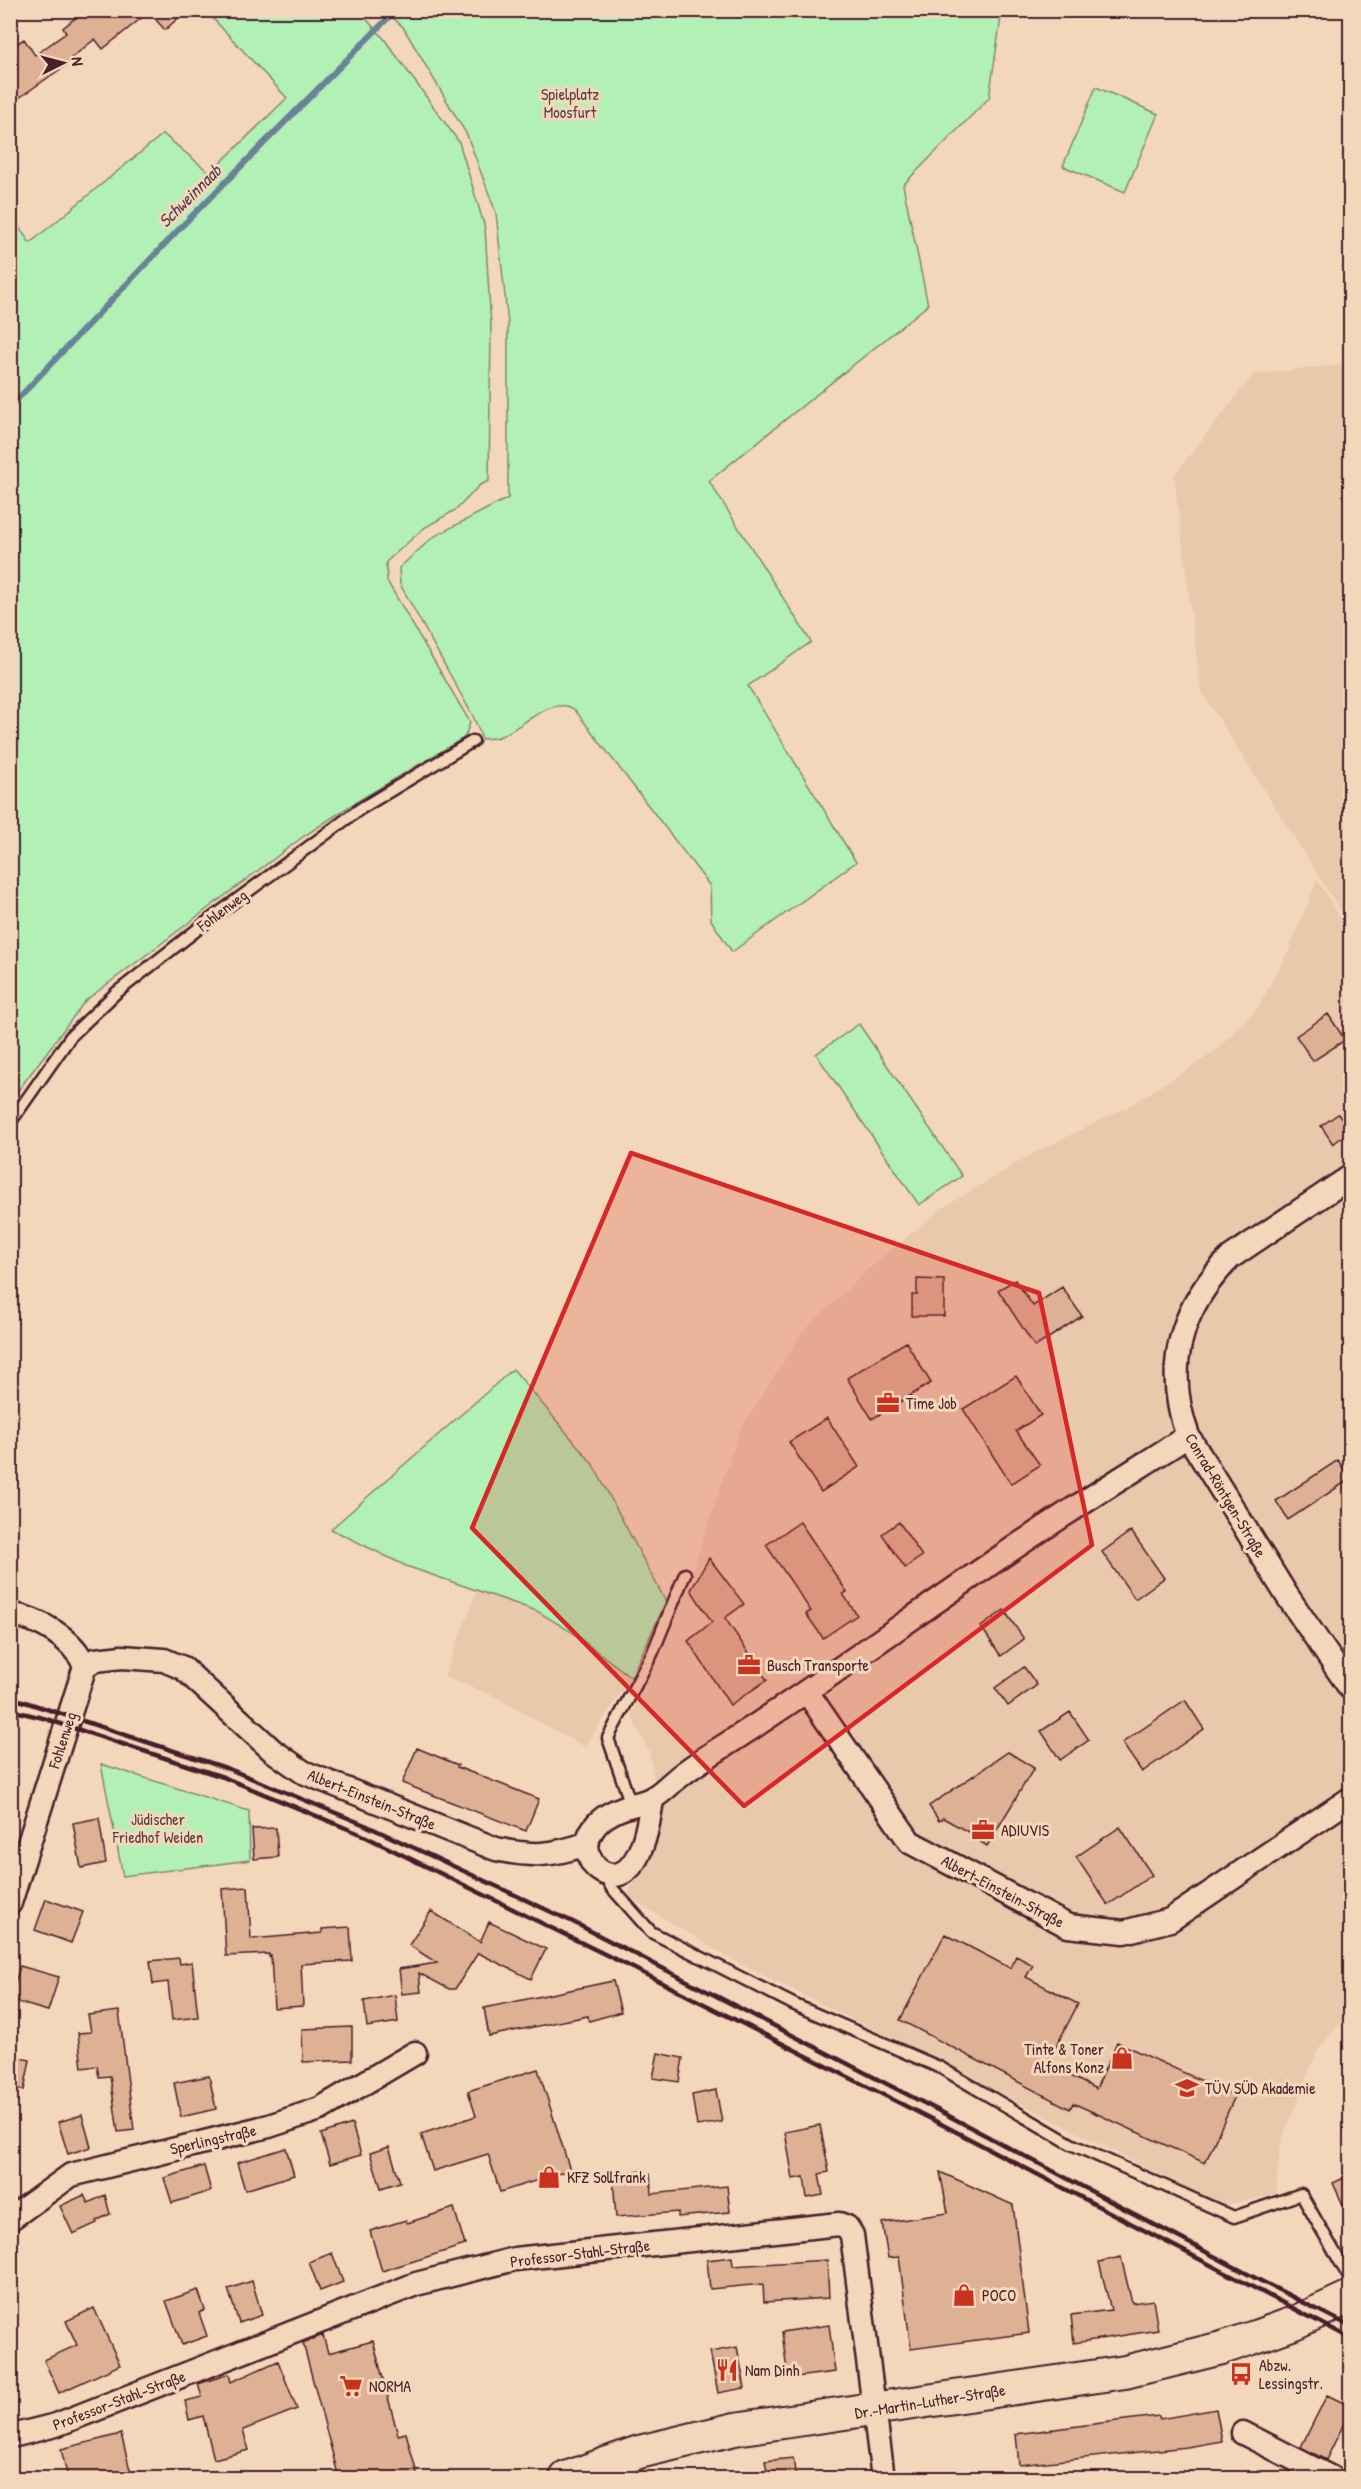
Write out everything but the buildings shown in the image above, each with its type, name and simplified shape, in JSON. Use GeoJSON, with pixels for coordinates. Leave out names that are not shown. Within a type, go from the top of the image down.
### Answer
{"type":"FeatureCollection","features":[{"type":"Feature","properties":{"kind":"main road","name":"Dr.-Martin-Luther-Straße"},"geometry":{"type":"LineString","coordinates":[[566,2478],[639,2452],[735,2429],[1125,2372],[1222,2348],[1294,2322],[1350,2297]]}},
{"type":"Feature","properties":{"kind":"street","name":"Conrad-Röntgen-Straße"},"geometry":{"type":"LineString","coordinates":[[1350,1177],[1231,1257],[1215,1273],[1197,1299],[1180,1344],[1176,1367],[1180,1413],[1188,1436],[1286,1594],[1350,1688]]}},
{"type":"Feature","properties":{"kind":"street"},"geometry":{"type":"LineString","coordinates":[[642,1802],[641,1850],[634,1863],[626,1871],[606,1874],[597,1870],[590,1861],[586,1845],[595,1824],[642,1802],[807,1692],[1007,1552],[1188,1436]]}},
{"type":"Feature","properties":{"kind":"street"},"geometry":{"type":"LineString","coordinates":[[10,1614],[34,1619],[70,1644],[80,1654],[85,1666]]}},
{"type":"Feature","properties":{"kind":"street","name":"Albert-Einstein-Straße"},"geometry":{"type":"LineString","coordinates":[[85,1666],[95,1660],[122,1657],[164,1660],[183,1668],[272,1750],[303,1773],[496,1849],[523,1855],[557,1854],[586,1845]]}},
{"type":"Feature","properties":{"kind":"street","name":"Fohlenweg"},"geometry":{"type":"LineString","coordinates":[[10,1904],[85,1666]]}},
{"type":"Feature","properties":{"kind":"street","name":"Albert-Einstein-Straße"},"geometry":{"type":"LineString","coordinates":[[807,1692],[910,1842],[1068,1926],[1124,1932],[1170,1920],[1350,1799]]}},
{"type":"Feature","properties":{"kind":"street","name":"Sperlingstraße"},"geometry":{"type":"LineString","coordinates":[[10,2219],[71,2175],[269,2126],[320,2109],[414,2052]]}},
{"type":"Feature","properties":{"kind":"street","name":"Professor-Stahl-Straße"},"geometry":{"type":"LineString","coordinates":[[11,2438],[56,2425],[416,2284],[438,2278],[515,2259],[839,2224],[847,2227],[852,2235],[883,2478]]}},
{"type":"Feature","properties":{"kind":"street"},"geometry":{"type":"LineString","coordinates":[[1243,2433],[1332,2478]]}},
{"type":"Feature","properties":{"kind":"lane","name":"Fohlenweg"},"geometry":{"type":"LineString","coordinates":[[10,1123],[71,1036],[116,993],[344,821],[473,741]]}},
{"type":"Feature","properties":{"kind":"lane"},"geometry":{"type":"LineString","coordinates":[[642,1802],[608,1738],[653,1652],[685,1574]]}},
{"type":"Feature","properties":{"kind":"lane"},"geometry":{"type":"LineString","coordinates":[[606,1874],[611,1887],[651,1932],[795,2005],[941,2068],[1071,2144],[1234,2217],[1301,2194],[1350,2279]]}},
{"type":"Feature","properties":{"kind":"highlighted area"},"geometry":{"type":"Polygon","coordinates":[[[631,1153],[1039,1293],[1092,1545],[744,1806],[472,1528],[631,1153]]]}},
{"type":"Feature","properties":{"kind":"shaded area"},"geometry":{"type":"Polygon","coordinates":[[[1350,364],[1350,925],[1201,691],[1174,475],[1254,374],[1350,364]]]}},
{"type":"Feature","properties":{"kind":"shaded area"},"geometry":{"type":"Polygon","coordinates":[[[1317,880],[1350,933],[1350,2011],[1316,2053],[1280,2145],[1276,2194],[1221,2206],[977,2081],[736,1962],[627,1896],[652,1841],[659,1810],[649,1751],[631,1716],[684,1595],[739,1432],[801,1334],[867,1270],[941,1209],[1028,1156],[1129,1106],[1213,1053],[1257,1009],[1289,950],[1317,880]]]}},
{"type":"Feature","properties":{"kind":"shaded area"},"geometry":{"type":"Polygon","coordinates":[[[477,1591],[537,1611],[570,1631],[631,1677],[585,1747],[490,1694],[444,1677],[477,1591]]]}},
{"type":"Feature","properties":{"kind":"green space"},"geometry":{"type":"Polygon","coordinates":[[[206,11],[359,11],[385,40],[459,142],[485,228],[491,327],[489,481],[480,485],[457,509],[424,528],[386,562],[387,581],[470,722],[465,737],[304,836],[85,1001],[11,1100],[11,216],[30,243],[163,134],[210,173],[287,98],[206,11]]]}},
{"type":"Feature","properties":{"kind":"green space","name":"Spielplatz Moosfurt"},"geometry":{"type":"Polygon","coordinates":[[[385,11],[1002,11],[989,98],[903,185],[928,305],[709,481],[811,642],[748,686],[856,862],[732,952],[711,920],[710,886],[575,710],[567,706],[548,709],[501,736],[482,739],[474,718],[400,584],[399,568],[433,537],[508,498],[508,324],[496,213],[467,135],[403,27],[385,11]]]}},
{"type":"Feature","properties":{"kind":"green space"},"geometry":{"type":"Polygon","coordinates":[[[1096,87],[1158,114],[1125,192],[1063,166],[1096,87]]]}},
{"type":"Feature","properties":{"kind":"green space"},"geometry":{"type":"Polygon","coordinates":[[[859,1024],[962,1176],[919,1205],[816,1054],[859,1024]]]}},
{"type":"Feature","properties":{"kind":"green space"},"geometry":{"type":"Polygon","coordinates":[[[513,1369],[592,1463],[666,1602],[631,1677],[570,1631],[537,1611],[406,1566],[331,1529],[513,1369]]]}},
{"type":"Feature","properties":{"kind":"green space","name":"Jüdischer Friedhof Weiden"},"geometry":{"type":"Polygon","coordinates":[[[101,1764],[249,1811],[250,1860],[123,1876],[101,1764]]]}},
{"type":"Feature","properties":{"kind":"waterway","name":"Schweinnaab"},"geometry":{"type":"LineString","coordinates":[[10,407],[180,228],[396,10]]}},
{"type":"Feature","properties":{"kind":"railway"},"geometry":{"type":"LineString","coordinates":[[10,1697],[229,1769],[365,1825],[573,1922],[1350,2326]]}},
{"type":"Feature","properties":{"kind":"railway"},"geometry":{"type":"LineString","coordinates":[[10,1710],[43,1718],[223,1777],[360,1834],[635,1969],[943,2125],[1350,2338]]}},
{"type":"Feature","properties":{"kind":"place","name":"Time Job"},"geometry":{"type":"Point","coordinates":[888,1403]}},
{"type":"Feature","properties":{"kind":"place","name":"Busch Transporte"},"geometry":{"type":"Point","coordinates":[749,1665]}},
{"type":"Feature","properties":{"kind":"place","name":"ADIUVIS"},"geometry":{"type":"Point","coordinates":[983,1830]}},
{"type":"Feature","properties":{"kind":"place","name":"Tinte & Toner Alfons Konz"},"geometry":{"type":"Point","coordinates":[1122,2058]}},
{"type":"Feature","properties":{"kind":"place","name":"TÜV SÜD Akademie"},"geometry":{"type":"Point","coordinates":[1187,2088]}},
{"type":"Feature","properties":{"kind":"place","name":"KFZ Sollfrank"},"geometry":{"type":"Point","coordinates":[549,2177]}},
{"type":"Feature","properties":{"kind":"place","name":"POCO"},"geometry":{"type":"Point","coordinates":[964,2295]}},
{"type":"Feature","properties":{"kind":"place","name":"Nam Dinh"},"geometry":{"type":"Point","coordinates":[727,2370]}},
{"type":"Feature","properties":{"kind":"place","name":"Abzw. Lessingstr."},"geometry":{"type":"Point","coordinates":[1241,2374]}},
{"type":"Feature","properties":{"kind":"place","name":"NORMA"},"geometry":{"type":"Point","coordinates":[351,2386]}}]}
